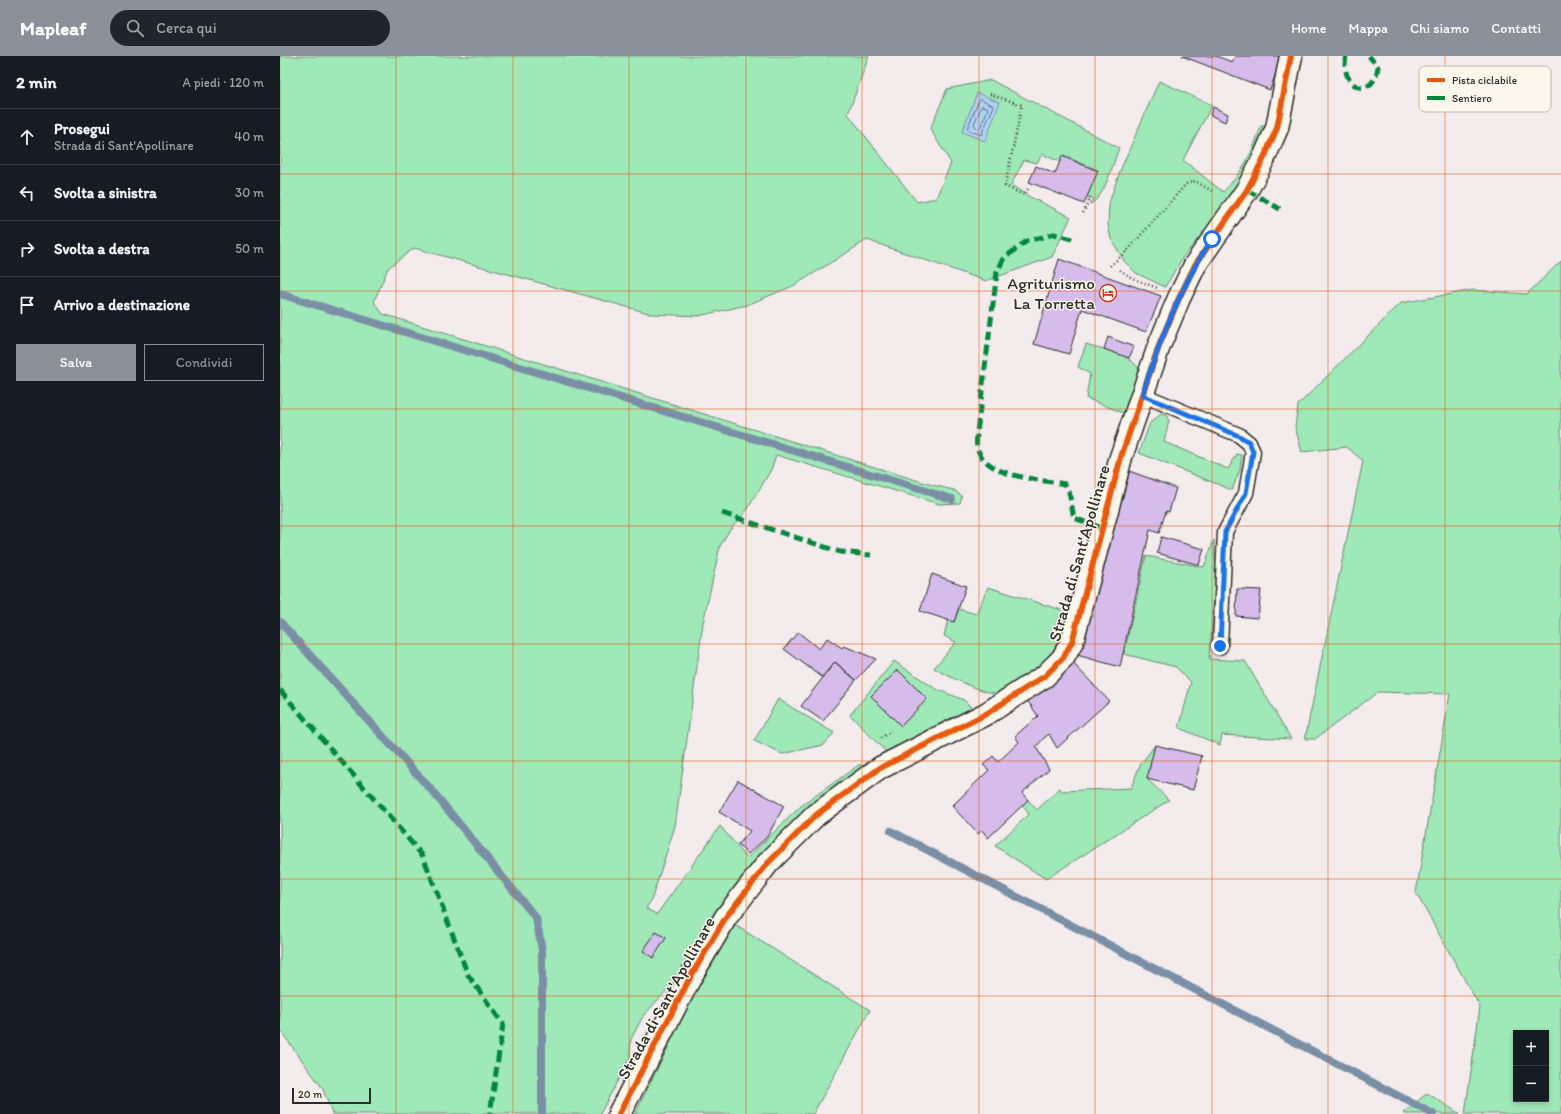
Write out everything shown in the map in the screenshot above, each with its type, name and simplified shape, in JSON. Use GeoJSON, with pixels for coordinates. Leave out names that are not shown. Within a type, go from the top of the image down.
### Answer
{"type":"FeatureCollection","features":[{"type":"Feature","properties":{"kind":"street","name":"Strada di Sant'Apollinare"},"geometry":{"type":"LineString","coordinates":[[619,1114],[691,976],[726,917],[768,863],[816,814],[851,788],[880,768],[986,714],[1014,697],[1045,676],[1063,658],[1072,642],[1121,457],[1159,346],[1179,298],[1204,251],[1243,196],[1264,158],[1277,128],[1291,56]]}},
{"type":"Feature","properties":{"kind":"lane"},"geometry":{"type":"LineString","coordinates":[[1142,395],[1239,436],[1249,442],[1253,452],[1246,493],[1225,532],[1220,646]]}},
{"type":"Feature","properties":{"kind":"path"},"geometry":{"type":"LineString","coordinates":[[990,94],[1022,105],[1005,186],[1024,195],[1028,189]]}},
{"type":"Feature","properties":{"kind":"path"},"geometry":{"type":"LineString","coordinates":[[1110,266],[1127,251],[1186,184],[1195,181],[1213,193],[1220,189]]}},
{"type":"Feature","properties":{"kind":"path"},"geometry":{"type":"LineString","coordinates":[[1082,213],[1090,199],[1086,197]]}},
{"type":"Feature","properties":{"kind":"path"},"geometry":{"type":"LineString","coordinates":[[1120,270],[1132,278],[1179,298]]}},
{"type":"Feature","properties":{"kind":"green space"},"geometry":{"type":"Polygon","coordinates":[[[280,56],[869,56],[848,114],[917,202],[936,198],[951,163],[930,129],[947,89],[991,80],[1119,148],[1104,188],[1100,195],[1090,204],[1093,198],[1087,196],[1098,170],[1063,156],[1060,162],[1042,154],[1037,163],[1024,160],[1011,185],[1028,196],[1071,217],[1052,257],[986,281],[867,240],[795,285],[747,305],[698,316],[652,314],[414,248],[388,268],[374,302],[383,314],[932,485],[954,490],[962,496],[960,503],[939,504],[776,455],[771,470],[747,510],[730,529],[720,546],[703,623],[675,826],[651,901],[646,908],[657,914],[720,826],[747,858],[801,806],[860,764],[863,769],[805,811],[762,853],[718,912],[670,987],[643,1016],[631,1039],[630,1057],[600,1114],[332,1114],[323,1089],[280,1030],[280,56]]]}},
{"type":"Feature","properties":{"kind":"green space"},"geometry":{"type":"Polygon","coordinates":[[[1159,81],[1212,105],[1183,160],[1223,192],[1230,185],[1246,162],[1261,126],[1265,126],[1257,150],[1219,214],[1183,257],[1165,287],[1136,273],[1125,262],[1111,239],[1108,225],[1109,203],[1120,171],[1159,81]]]}},
{"type":"Feature","properties":{"kind":"green space"},"geometry":{"type":"Polygon","coordinates":[[[1561,261],[1561,1114],[1465,1114],[1480,1007],[1416,893],[1450,694],[1378,692],[1315,739],[1305,739],[1363,461],[1347,447],[1302,452],[1295,427],[1298,405],[1401,303],[1473,290],[1527,294],[1561,261]]]}},
{"type":"Feature","properties":{"kind":"green space"},"geometry":{"type":"Polygon","coordinates":[[[1086,344],[1109,350],[1124,356],[1136,365],[1140,371],[1128,415],[1086,398],[1090,374],[1078,367],[1086,344]]]}},
{"type":"Feature","properties":{"kind":"green space"},"geometry":{"type":"Polygon","coordinates":[[[1161,414],[1166,415],[1169,421],[1164,442],[1228,469],[1237,454],[1242,455],[1240,470],[1232,490],[1139,453],[1150,423],[1161,414]]]}},
{"type":"Feature","properties":{"kind":"green space"},"geometry":{"type":"Polygon","coordinates":[[[1214,540],[1216,573],[1209,659],[1245,661],[1291,739],[1222,735],[1220,745],[1179,728],[1191,682],[1176,667],[1124,654],[1146,556],[1204,567],[1214,540]]]}},
{"type":"Feature","properties":{"kind":"green space"},"geometry":{"type":"Polygon","coordinates":[[[988,587],[1068,612],[1057,643],[1045,661],[1029,676],[1012,688],[996,693],[974,687],[934,668],[956,642],[944,636],[948,620],[954,622],[959,609],[976,614],[988,587]]]}},
{"type":"Feature","properties":{"kind":"green space"},"geometry":{"type":"Polygon","coordinates":[[[894,661],[936,689],[964,700],[973,709],[887,753],[850,715],[894,661]]]}},
{"type":"Feature","properties":{"kind":"green space"},"geometry":{"type":"Polygon","coordinates":[[[778,699],[834,733],[824,745],[782,754],[754,741],[778,699]]]}},
{"type":"Feature","properties":{"kind":"green space"},"geometry":{"type":"Polygon","coordinates":[[[1155,745],[1147,779],[1169,800],[1046,879],[995,846],[1029,814],[1022,805],[1028,800],[1037,810],[1060,788],[1061,791],[1131,788],[1140,765],[1155,745]]]}},
{"type":"Feature","properties":{"kind":"green space"},"geometry":{"type":"Polygon","coordinates":[[[735,925],[870,1010],[813,1114],[635,1114],[706,970],[735,925]]]}},
{"type":"Feature","properties":{"kind":"green space"},"geometry":{"type":"Polygon","coordinates":[[[1427,1093],[1460,1114],[1404,1113],[1427,1093]]]}},
{"type":"Feature","properties":{"kind":"water"},"geometry":{"type":"Polygon","coordinates":[[[977,93],[1000,102],[985,141],[962,132],[977,93]]]}},
{"type":"Feature","properties":{"kind":"building"},"geometry":{"type":"Polygon","coordinates":[[[1182,56],[1216,56],[1232,62],[1235,56],[1282,56],[1270,90],[1182,56]]]}},
{"type":"Feature","properties":{"kind":"building"},"geometry":{"type":"Polygon","coordinates":[[[1213,107],[1228,114],[1225,122],[1210,115],[1213,107]]]}},
{"type":"Feature","properties":{"kind":"building"},"geometry":{"type":"Polygon","coordinates":[[[1062,156],[1098,171],[1084,204],[1029,182],[1036,166],[1055,174],[1062,156]]]}},
{"type":"Feature","properties":{"kind":"building"},"geometry":{"type":"Polygon","coordinates":[[[1059,259],[1161,296],[1146,332],[1082,309],[1069,354],[1034,344],[1059,259]]]}},
{"type":"Feature","properties":{"kind":"building"},"geometry":{"type":"Polygon","coordinates":[[[1108,337],[1134,347],[1129,358],[1104,349],[1108,337]]]}},
{"type":"Feature","properties":{"kind":"building"},"geometry":{"type":"Polygon","coordinates":[[[1129,471],[1176,488],[1169,512],[1166,511],[1159,533],[1150,530],[1120,667],[1077,655],[1129,471]]]}},
{"type":"Feature","properties":{"kind":"building"},"geometry":{"type":"Polygon","coordinates":[[[1161,537],[1204,549],[1199,565],[1157,553],[1161,537]]]}},
{"type":"Feature","properties":{"kind":"building"},"geometry":{"type":"Polygon","coordinates":[[[932,574],[966,586],[954,622],[920,611],[932,574]]]}},
{"type":"Feature","properties":{"kind":"building"},"geometry":{"type":"Polygon","coordinates":[[[1237,589],[1261,590],[1258,618],[1236,616],[1237,589]]]}},
{"type":"Feature","properties":{"kind":"building"},"geometry":{"type":"Polygon","coordinates":[[[798,632],[819,649],[827,638],[842,648],[844,646],[876,659],[856,680],[835,662],[822,677],[784,649],[798,632]]]}},
{"type":"Feature","properties":{"kind":"building"},"geometry":{"type":"Polygon","coordinates":[[[1071,661],[1109,701],[1057,748],[1049,734],[1043,739],[1036,747],[1049,769],[1022,793],[1028,800],[988,838],[982,830],[978,834],[952,806],[989,770],[983,765],[993,756],[998,762],[1019,742],[1015,736],[1038,716],[1027,700],[1071,661]]]}},
{"type":"Feature","properties":{"kind":"building"},"geometry":{"type":"Polygon","coordinates":[[[835,662],[856,680],[823,721],[801,706],[835,662]]]}},
{"type":"Feature","properties":{"kind":"building"},"geometry":{"type":"Polygon","coordinates":[[[898,670],[927,699],[901,726],[871,696],[898,670]]]}},
{"type":"Feature","properties":{"kind":"building"},"geometry":{"type":"Polygon","coordinates":[[[1155,745],[1202,756],[1193,790],[1147,779],[1155,745]]]}},
{"type":"Feature","properties":{"kind":"building"},"geometry":{"type":"Polygon","coordinates":[[[738,780],[784,806],[767,837],[748,854],[738,845],[750,831],[719,812],[738,780]]]}},
{"type":"Feature","properties":{"kind":"building"},"geometry":{"type":"Polygon","coordinates":[[[656,932],[666,938],[653,958],[643,951],[656,932]]]}},
{"type":"Feature","properties":{"kind":"waterway"},"geometry":{"type":"LineString","coordinates":[[280,294],[952,499]]}},
{"type":"Feature","properties":{"kind":"waterway"},"geometry":{"type":"LineString","coordinates":[[280,622],[434,793],[536,918],[542,950],[542,1114]]}},
{"type":"Feature","properties":{"kind":"waterway"},"geometry":{"type":"LineString","coordinates":[[891,831],[1433,1114]]}},
{"type":"Feature","properties":{"kind":"marked path"},"geometry":{"type":"LineString","coordinates":[[1346,56],[1345,67],[1347,76],[1352,83],[1358,87],[1370,85],[1375,78],[1378,67],[1369,56]]}},
{"type":"Feature","properties":{"kind":"marked path"},"geometry":{"type":"LineString","coordinates":[[1247,190],[1280,209]]}},
{"type":"Feature","properties":{"kind":"marked path"},"geometry":{"type":"LineString","coordinates":[[1072,239],[1054,234],[1027,241],[1004,258],[997,272],[977,432],[977,447],[982,457],[990,465],[1002,471],[1028,478],[1065,484],[1069,492],[1074,518],[1102,528]]}},
{"type":"Feature","properties":{"kind":"marked path"},"geometry":{"type":"LineString","coordinates":[[722,513],[840,552],[871,555]]}},
{"type":"Feature","properties":{"kind":"marked path"},"geometry":{"type":"LineString","coordinates":[[280,690],[423,856],[468,975],[503,1024],[490,1114]]}},
{"type":"Feature","properties":{"kind":"cycle path"},"geometry":{"type":"LineString","coordinates":[[619,1114],[691,976],[726,917],[768,863],[816,815],[880,768],[986,714],[1045,676],[1063,658],[1072,642],[1121,457],[1159,346],[1179,298],[1195,265],[1247,190],[1264,158],[1277,128],[1291,56]]}},
{"type":"Feature","properties":{"kind":"place","name":"Agriturismo La Torretta"},"geometry":{"type":"Point","coordinates":[1108,293]}},
{"type":"Feature","properties":{"kind":"route"},"geometry":{"type":"LineString","coordinates":[[1212,239],[1195,265],[1179,298],[1159,346],[1142,395],[1165,403],[1239,436],[1249,442],[1253,452],[1246,493],[1225,532],[1220,646]]}}]}
